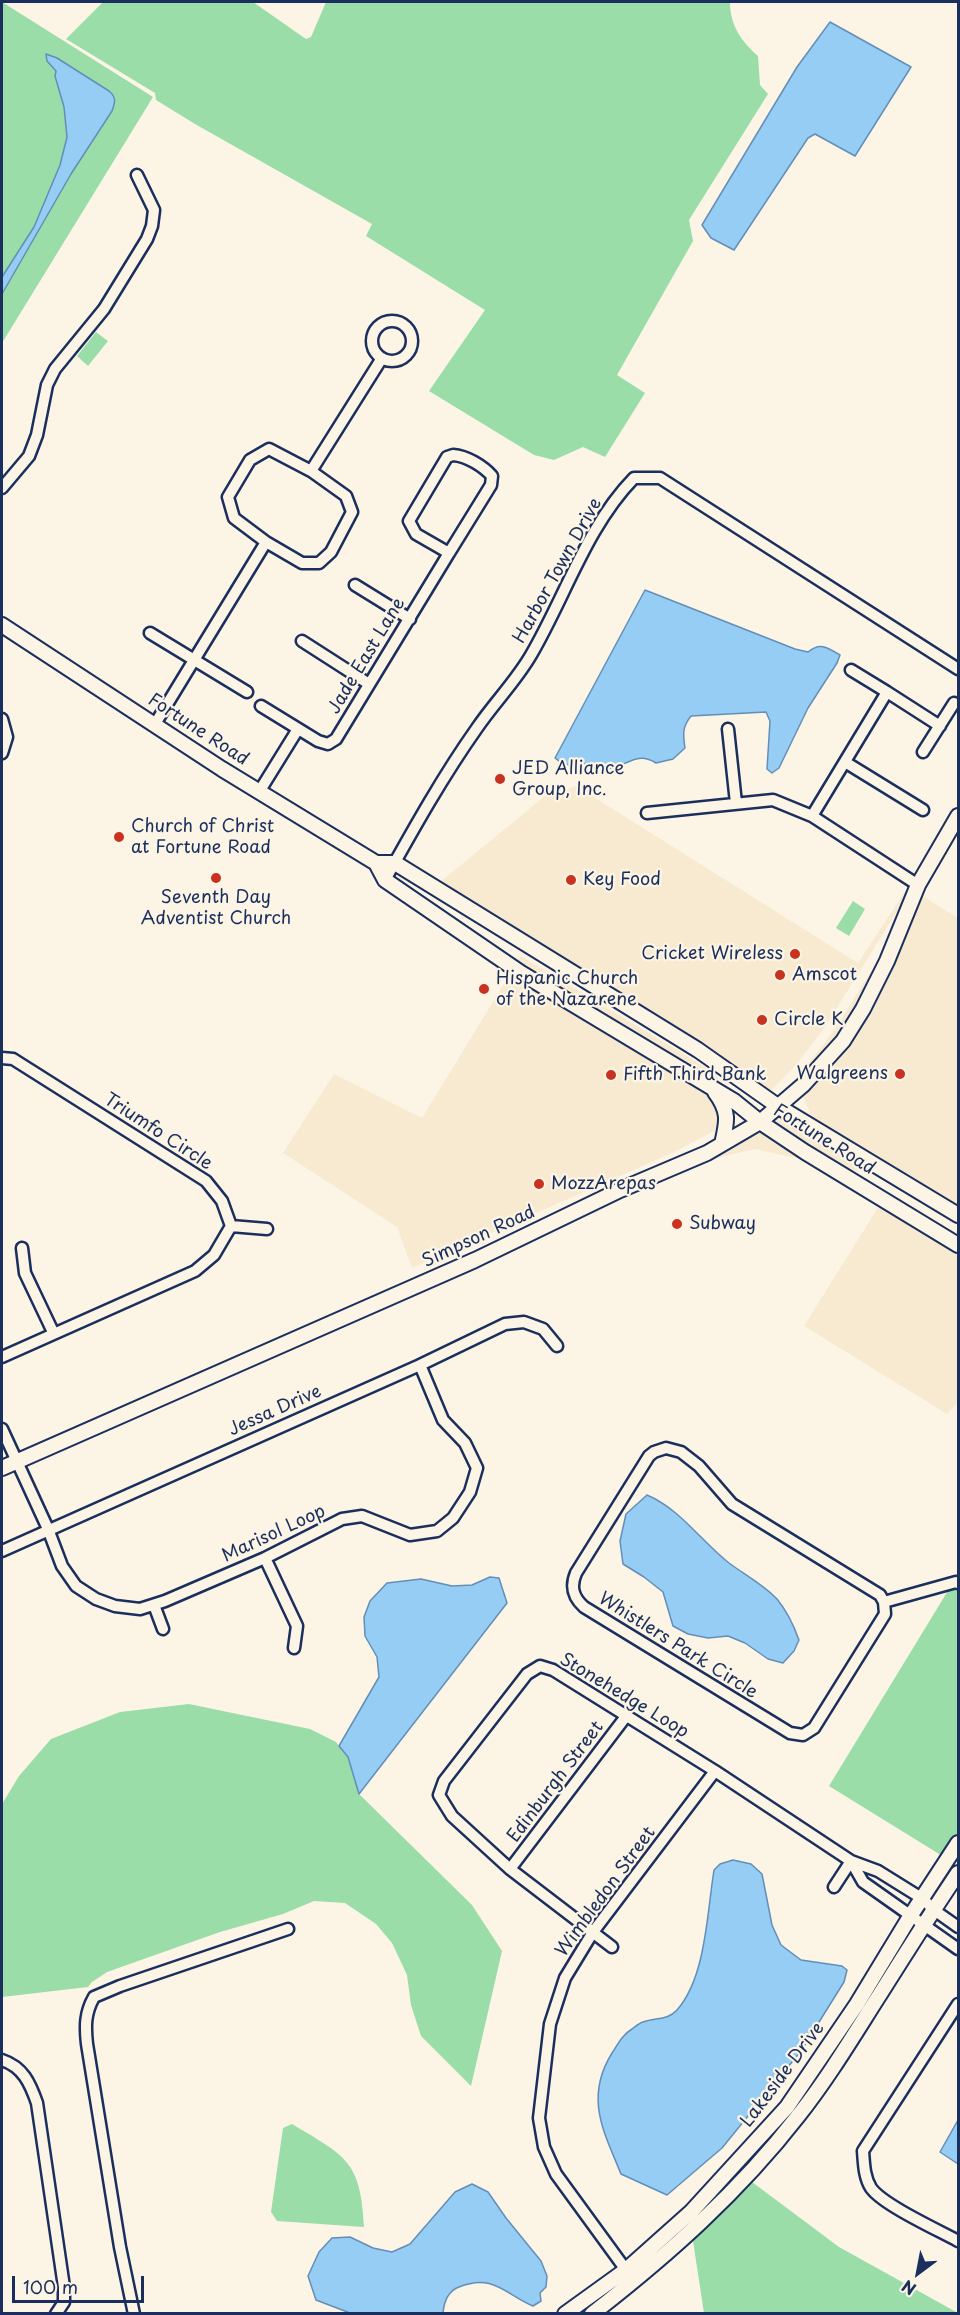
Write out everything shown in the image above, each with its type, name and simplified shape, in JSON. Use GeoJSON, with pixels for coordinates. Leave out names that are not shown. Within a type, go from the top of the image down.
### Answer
{"type":"FeatureCollection","features":[{"type":"Feature","properties":{"kind":"street"},"geometry":{"type":"LineString","coordinates":[[2,488],[28,456],[37,435],[47,385],[55,369],[104,309],[147,239],[152,226],[154,210],[137,175]]}},
{"type":"Feature","properties":{"kind":"street"},"geometry":{"type":"LineString","coordinates":[[311,471],[382,358]]}},
{"type":"Feature","properties":{"kind":"street"},"geometry":{"type":"LineString","coordinates":[[269,449],[311,471],[346,496],[352,512],[331,552],[319,563],[302,563],[266,542],[234,518],[228,497],[250,460],[269,449]]}},
{"type":"Feature","properties":{"kind":"street","name":"Jade East Lane"},"geometry":{"type":"LineString","coordinates":[[261,706],[318,741],[328,744],[336,739],[491,485],[492,476],[488,471],[463,456],[453,455],[447,458],[409,521],[417,534],[449,553]]}},
{"type":"Feature","properties":{"kind":"street","name":"Harbor Town Drive"},"geometry":{"type":"LineString","coordinates":[[385,880],[440,783],[477,727],[531,657],[596,530],[620,492],[634,478],[660,478],[958,669]]}},
{"type":"Feature","properties":{"kind":"street"},"geometry":{"type":"LineString","coordinates":[[155,724],[266,542]]}},
{"type":"Feature","properties":{"kind":"street"},"geometry":{"type":"LineString","coordinates":[[355,585],[410,619]]}},
{"type":"Feature","properties":{"kind":"street","name":"Fortune Road"},"geometry":{"type":"LineString","coordinates":[[2,626],[259,792],[376,864],[385,880],[521,973],[734,1101],[760,1122],[958,1245]]}},
{"type":"Feature","properties":{"kind":"street"},"geometry":{"type":"LineString","coordinates":[[150,633],[247,692]]}},
{"type":"Feature","properties":{"kind":"street"},"geometry":{"type":"LineString","coordinates":[[302,641],[369,684]]}},
{"type":"Feature","properties":{"kind":"street"},"geometry":{"type":"LineString","coordinates":[[851,670],[940,726]]}},
{"type":"Feature","properties":{"kind":"street"},"geometry":{"type":"LineString","coordinates":[[812,816],[887,692]]}},
{"type":"Feature","properties":{"kind":"street"},"geometry":{"type":"LineString","coordinates":[[923,752],[954,703]]}},
{"type":"Feature","properties":{"kind":"street"},"geometry":{"type":"LineString","coordinates":[[2,719],[7,737],[2,753]]}},
{"type":"Feature","properties":{"kind":"street"},"geometry":{"type":"LineString","coordinates":[[259,792],[298,729]]}},
{"type":"Feature","properties":{"kind":"street"},"geometry":{"type":"LineString","coordinates":[[728,729],[736,803]]}},
{"type":"Feature","properties":{"kind":"street"},"geometry":{"type":"LineString","coordinates":[[845,762],[923,810]]}},
{"type":"Feature","properties":{"kind":"street"},"geometry":{"type":"LineString","coordinates":[[647,813],[773,800],[812,816],[918,885]]}},
{"type":"Feature","properties":{"kind":"street","name":"Simpson Road"},"geometry":{"type":"LineString","coordinates":[[2,1468],[454,1269],[620,1190],[707,1153],[760,1122],[824,1064],[843,1041],[888,961],[918,885],[958,816]]}},
{"type":"Feature","properties":{"kind":"street"},"geometry":{"type":"LineString","coordinates":[[376,864],[395,863]]}},
{"type":"Feature","properties":{"kind":"street","name":"Fortune Road"},"geometry":{"type":"LineString","coordinates":[[395,863],[698,1050],[779,1107],[958,1215]]}},
{"type":"Feature","properties":{"kind":"street","name":"Triumfo Circle"},"geometry":{"type":"LineString","coordinates":[[2,1058],[13,1059],[206,1181],[222,1202],[231,1226]]}},
{"type":"Feature","properties":{"kind":"street"},"geometry":{"type":"LineString","coordinates":[[712,1088],[723,1102],[727,1115],[722,1144]]}},
{"type":"Feature","properties":{"kind":"street"},"geometry":{"type":"LineString","coordinates":[[2,1357],[53,1332],[195,1271],[214,1255],[231,1226],[267,1229]]}},
{"type":"Feature","properties":{"kind":"street"},"geometry":{"type":"LineString","coordinates":[[22,1248],[25,1272],[53,1332]]}},
{"type":"Feature","properties":{"kind":"street","name":"Jessa Drive"},"geometry":{"type":"LineString","coordinates":[[2,1551],[420,1365],[505,1324],[524,1322],[543,1329],[557,1346]]}},
{"type":"Feature","properties":{"kind":"street","name":"Marisol Loop"},"geometry":{"type":"LineString","coordinates":[[2,1429],[48,1529],[62,1566],[76,1586],[96,1599],[115,1606],[140,1609],[265,1558],[342,1519],[362,1516],[410,1534],[437,1531],[453,1518],[470,1492],[477,1468],[465,1443],[443,1420],[420,1365]]}},
{"type":"Feature","properties":{"kind":"street","name":"Whistlers Park Circle"},"geometry":{"type":"LineString","coordinates":[[666,1448],[681,1452],[699,1466],[732,1504],[880,1595],[884,1602],[885,1614],[814,1728],[803,1735],[797,1735],[790,1733],[584,1607],[575,1596],[573,1584],[576,1573],[649,1456],[666,1448]]}},
{"type":"Feature","properties":{"kind":"street"},"geometry":{"type":"LineString","coordinates":[[265,1558],[297,1626],[294,1648]]}},
{"type":"Feature","properties":{"kind":"street"},"geometry":{"type":"LineString","coordinates":[[884,1602],[958,1583]]}},
{"type":"Feature","properties":{"kind":"street"},"geometry":{"type":"LineString","coordinates":[[154,1605],[164,1629]]}},
{"type":"Feature","properties":{"kind":"street","name":"Stonehedge Loop"},"geometry":{"type":"LineString","coordinates":[[612,1947],[510,1869],[452,1816],[439,1795],[444,1781],[527,1674],[540,1666],[553,1670],[627,1715],[851,1861],[878,1871],[923,1899],[933,1910],[958,1927]]}},
{"type":"Feature","properties":{"kind":"street","name":"Edinburgh Street"},"geometry":{"type":"LineString","coordinates":[[510,1869],[627,1715]]}},
{"type":"Feature","properties":{"kind":"street","name":"Wimbledon Street"},"geometry":{"type":"LineString","coordinates":[[626,2270],[556,2174],[544,2147],[539,2118],[550,2024],[565,1978],[593,1932],[715,1771]]}},
{"type":"Feature","properties":{"kind":"street","name":"Lakeside Drive"},"geometry":{"type":"LineString","coordinates":[[570,2312],[626,2270],[691,2212],[787,2108],[857,2004],[958,1843]]}},
{"type":"Feature","properties":{"kind":"street"},"geometry":{"type":"LineString","coordinates":[[834,1887],[851,1861]]}},
{"type":"Feature","properties":{"kind":"street","name":"Stonehedge Loop"},"geometry":{"type":"LineString","coordinates":[[851,1861],[863,1882],[958,1948]]}},
{"type":"Feature","properties":{"kind":"street","name":"Lakeside Drive"},"geometry":{"type":"LineString","coordinates":[[592,2313],[668,2254],[702,2222],[756,2166],[798,2116],[828,2076],[958,1873]]}},
{"type":"Feature","properties":{"kind":"street"},"geometry":{"type":"LineString","coordinates":[[134,2313],[120,2247],[87,2043],[85,2028],[88,2008],[94,1996],[288,1929]]}},
{"type":"Feature","properties":{"kind":"street"},"geometry":{"type":"LineString","coordinates":[[958,2004],[863,2151],[864,2169],[870,2187],[882,2199],[958,2241]]}},
{"type":"Feature","properties":{"kind":"street"},"geometry":{"type":"LineString","coordinates":[[2,2060],[24,2074],[30,2082],[37,2103],[64,2287],[63,2302],[56,2313]]}},
{"type":"Feature","properties":{"kind":"shaded area"},"geometry":{"type":"Polygon","coordinates":[[[576,786],[858,963],[908,887],[911,889],[825,1027],[796,1065],[766,1095],[433,888],[546,795],[576,786]]]}},
{"type":"Feature","properties":{"kind":"shaded area"},"geometry":{"type":"Polygon","coordinates":[[[919,894],[958,918],[958,1217],[816,1127],[801,1092],[802,1072],[835,1029],[919,894]]]}},
{"type":"Feature","properties":{"kind":"shaded area"},"geometry":{"type":"Polygon","coordinates":[[[521,956],[715,1073],[723,1092],[723,1120],[718,1129],[672,1153],[412,1268],[397,1227],[283,1153],[334,1074],[422,1118],[521,956]]]}},
{"type":"Feature","properties":{"kind":"shaded area"},"geometry":{"type":"Polygon","coordinates":[[[766,1107],[854,1163],[859,1172],[755,1149],[644,1175],[725,1136],[766,1107]]]}},
{"type":"Feature","properties":{"kind":"shaded area"},"geometry":{"type":"Polygon","coordinates":[[[884,1198],[958,1243],[958,1402],[947,1414],[804,1326],[884,1198]]]}},
{"type":"Feature","properties":{"kind":"green space"},"geometry":{"type":"Polygon","coordinates":[[[2,2],[153,97],[2,343],[2,2]]]}},
{"type":"Feature","properties":{"kind":"green space"},"geometry":{"type":"Polygon","coordinates":[[[103,2],[253,2],[306,39],[311,37],[326,2],[730,2],[734,25],[746,44],[758,56],[760,85],[768,94],[689,220],[693,241],[617,375],[645,393],[605,457],[583,447],[554,460],[534,455],[429,391],[485,310],[366,236],[372,224],[195,124],[156,100],[155,93],[66,39],[103,2]]]}},
{"type":"Feature","properties":{"kind":"green space"},"geometry":{"type":"Polygon","coordinates":[[[96,332],[108,341],[88,366],[77,356],[96,332]]]}},
{"type":"Feature","properties":{"kind":"green space"},"geometry":{"type":"Polygon","coordinates":[[[853,901],[865,909],[849,936],[836,928],[853,901]]]}},
{"type":"Feature","properties":{"kind":"green space"},"geometry":{"type":"Polygon","coordinates":[[[955,1587],[958,1589],[958,1835],[944,1857],[829,1786],[949,1589],[955,1587]]]}},
{"type":"Feature","properties":{"kind":"green space"},"geometry":{"type":"Polygon","coordinates":[[[189,1704],[310,1729],[336,1742],[348,1757],[359,1794],[472,1905],[502,1951],[471,2086],[421,2036],[411,2005],[407,1975],[392,1943],[376,1924],[345,1903],[314,1901],[283,1914],[220,1932],[107,1972],[88,1987],[2,1997],[2,1804],[19,1776],[51,1739],[120,1712],[189,1704]]]}},
{"type":"Feature","properties":{"kind":"green space"},"geometry":{"type":"Polygon","coordinates":[[[292,2124],[325,2144],[347,2162],[359,2187],[364,2227],[277,2221],[271,2212],[283,2128],[292,2124]]]}},
{"type":"Feature","properties":{"kind":"green space"},"geometry":{"type":"Polygon","coordinates":[[[752,2182],[839,2247],[958,2313],[704,2313],[693,2241],[752,2182]]]}},
{"type":"Feature","properties":{"kind":"water"},"geometry":{"type":"Polygon","coordinates":[[[830,22],[911,67],[855,156],[815,134],[808,138],[734,250],[711,238],[702,225],[797,67],[830,22]]]}},
{"type":"Feature","properties":{"kind":"water"},"geometry":{"type":"Polygon","coordinates":[[[46,54],[57,58],[109,91],[114,98],[114,103],[112,111],[71,174],[2,294],[2,277],[34,227],[60,165],[67,137],[64,107],[55,76],[56,71],[47,61],[46,54]]]}},
{"type":"Feature","properties":{"kind":"water"},"geometry":{"type":"Polygon","coordinates":[[[645,590],[795,649],[808,652],[820,646],[840,655],[808,708],[779,768],[772,773],[767,769],[770,721],[766,712],[691,716],[684,731],[685,748],[673,759],[656,763],[638,758],[609,769],[589,763],[576,766],[567,765],[555,758],[645,590]]]}},
{"type":"Feature","properties":{"kind":"water"},"geometry":{"type":"Polygon","coordinates":[[[647,1495],[670,1508],[729,1563],[777,1599],[790,1618],[799,1640],[794,1651],[783,1663],[768,1659],[745,1643],[728,1636],[708,1638],[688,1634],[673,1626],[663,1592],[623,1564],[620,1541],[626,1514],[647,1495]]]}},
{"type":"Feature","properties":{"kind":"water"},"geometry":{"type":"Polygon","coordinates":[[[490,1577],[499,1578],[507,1603],[359,1794],[348,1757],[339,1746],[379,1677],[377,1657],[365,1636],[364,1617],[370,1601],[387,1583],[421,1579],[452,1586],[472,1585],[490,1577]]]}},
{"type":"Feature","properties":{"kind":"water"},"geometry":{"type":"Polygon","coordinates":[[[733,1860],[751,1864],[762,1874],[772,1925],[781,1945],[801,1960],[842,1966],[847,1970],[844,1982],[801,2051],[722,2148],[667,2195],[621,2174],[603,2129],[598,2100],[599,2085],[604,2069],[620,2040],[647,2020],[673,2013],[687,1996],[700,1963],[714,1870],[720,1864],[733,1860]]]}},
{"type":"Feature","properties":{"kind":"water"},"geometry":{"type":"Polygon","coordinates":[[[958,2120],[958,2164],[940,2152],[958,2120]]]}},
{"type":"Feature","properties":{"kind":"water"},"geometry":{"type":"Polygon","coordinates":[[[472,2184],[488,2192],[541,2261],[547,2276],[546,2287],[540,2293],[541,2301],[533,2306],[498,2287],[481,2282],[471,2283],[452,2291],[443,2313],[350,2313],[316,2300],[308,2276],[319,2252],[332,2238],[350,2237],[373,2248],[392,2252],[410,2244],[455,2192],[472,2184]]]}},
{"type":"Feature","properties":{"kind":"place","name":"JED Alliance Group, Inc."},"geometry":{"type":"Point","coordinates":[500,779]}},
{"type":"Feature","properties":{"kind":"place","name":"Church of Christ at Fortune Road"},"geometry":{"type":"Point","coordinates":[119,837]}},
{"type":"Feature","properties":{"kind":"place","name":"Seventh Day Adventist Church"},"geometry":{"type":"Point","coordinates":[216,878]}},
{"type":"Feature","properties":{"kind":"place","name":"Key Food"},"geometry":{"type":"Point","coordinates":[571,880]}},
{"type":"Feature","properties":{"kind":"place","name":"Cricket Wireless"},"geometry":{"type":"Point","coordinates":[795,954]}},
{"type":"Feature","properties":{"kind":"place","name":"Amscot"},"geometry":{"type":"Point","coordinates":[780,975]}},
{"type":"Feature","properties":{"kind":"place","name":"Hispanic Church of the Nazarene"},"geometry":{"type":"Point","coordinates":[484,989]}},
{"type":"Feature","properties":{"kind":"place","name":"Circle K"},"geometry":{"type":"Point","coordinates":[762,1020]}},
{"type":"Feature","properties":{"kind":"place","name":"Walgreens"},"geometry":{"type":"Point","coordinates":[900,1074]}},
{"type":"Feature","properties":{"kind":"place","name":"Fifth Third Bank"},"geometry":{"type":"Point","coordinates":[611,1075]}},
{"type":"Feature","properties":{"kind":"place","name":"MozzArepas"},"geometry":{"type":"Point","coordinates":[539,1184]}},
{"type":"Feature","properties":{"kind":"place","name":"Subway"},"geometry":{"type":"Point","coordinates":[677,1224]}}]}
